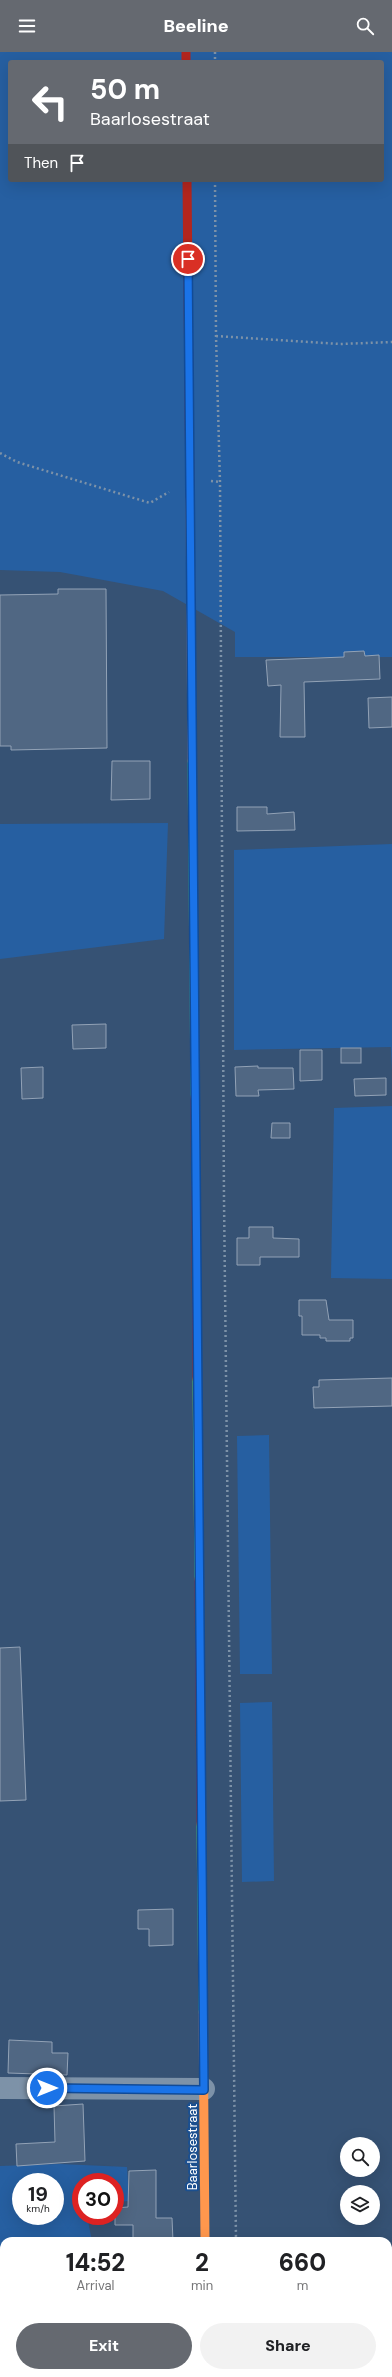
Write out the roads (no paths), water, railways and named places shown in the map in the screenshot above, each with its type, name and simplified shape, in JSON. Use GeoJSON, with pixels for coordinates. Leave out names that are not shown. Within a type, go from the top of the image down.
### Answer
{"type":"FeatureCollection","features":[{"type":"Feature","properties":{"kind":"street","name":"Baarlosestraat"},"geometry":{"type":"LineString","coordinates":[[187,182],[206,2237]]}},
{"type":"Feature","properties":{"kind":"street"},"geometry":{"type":"LineString","coordinates":[[0,2088],[204,2090]]}}]}
